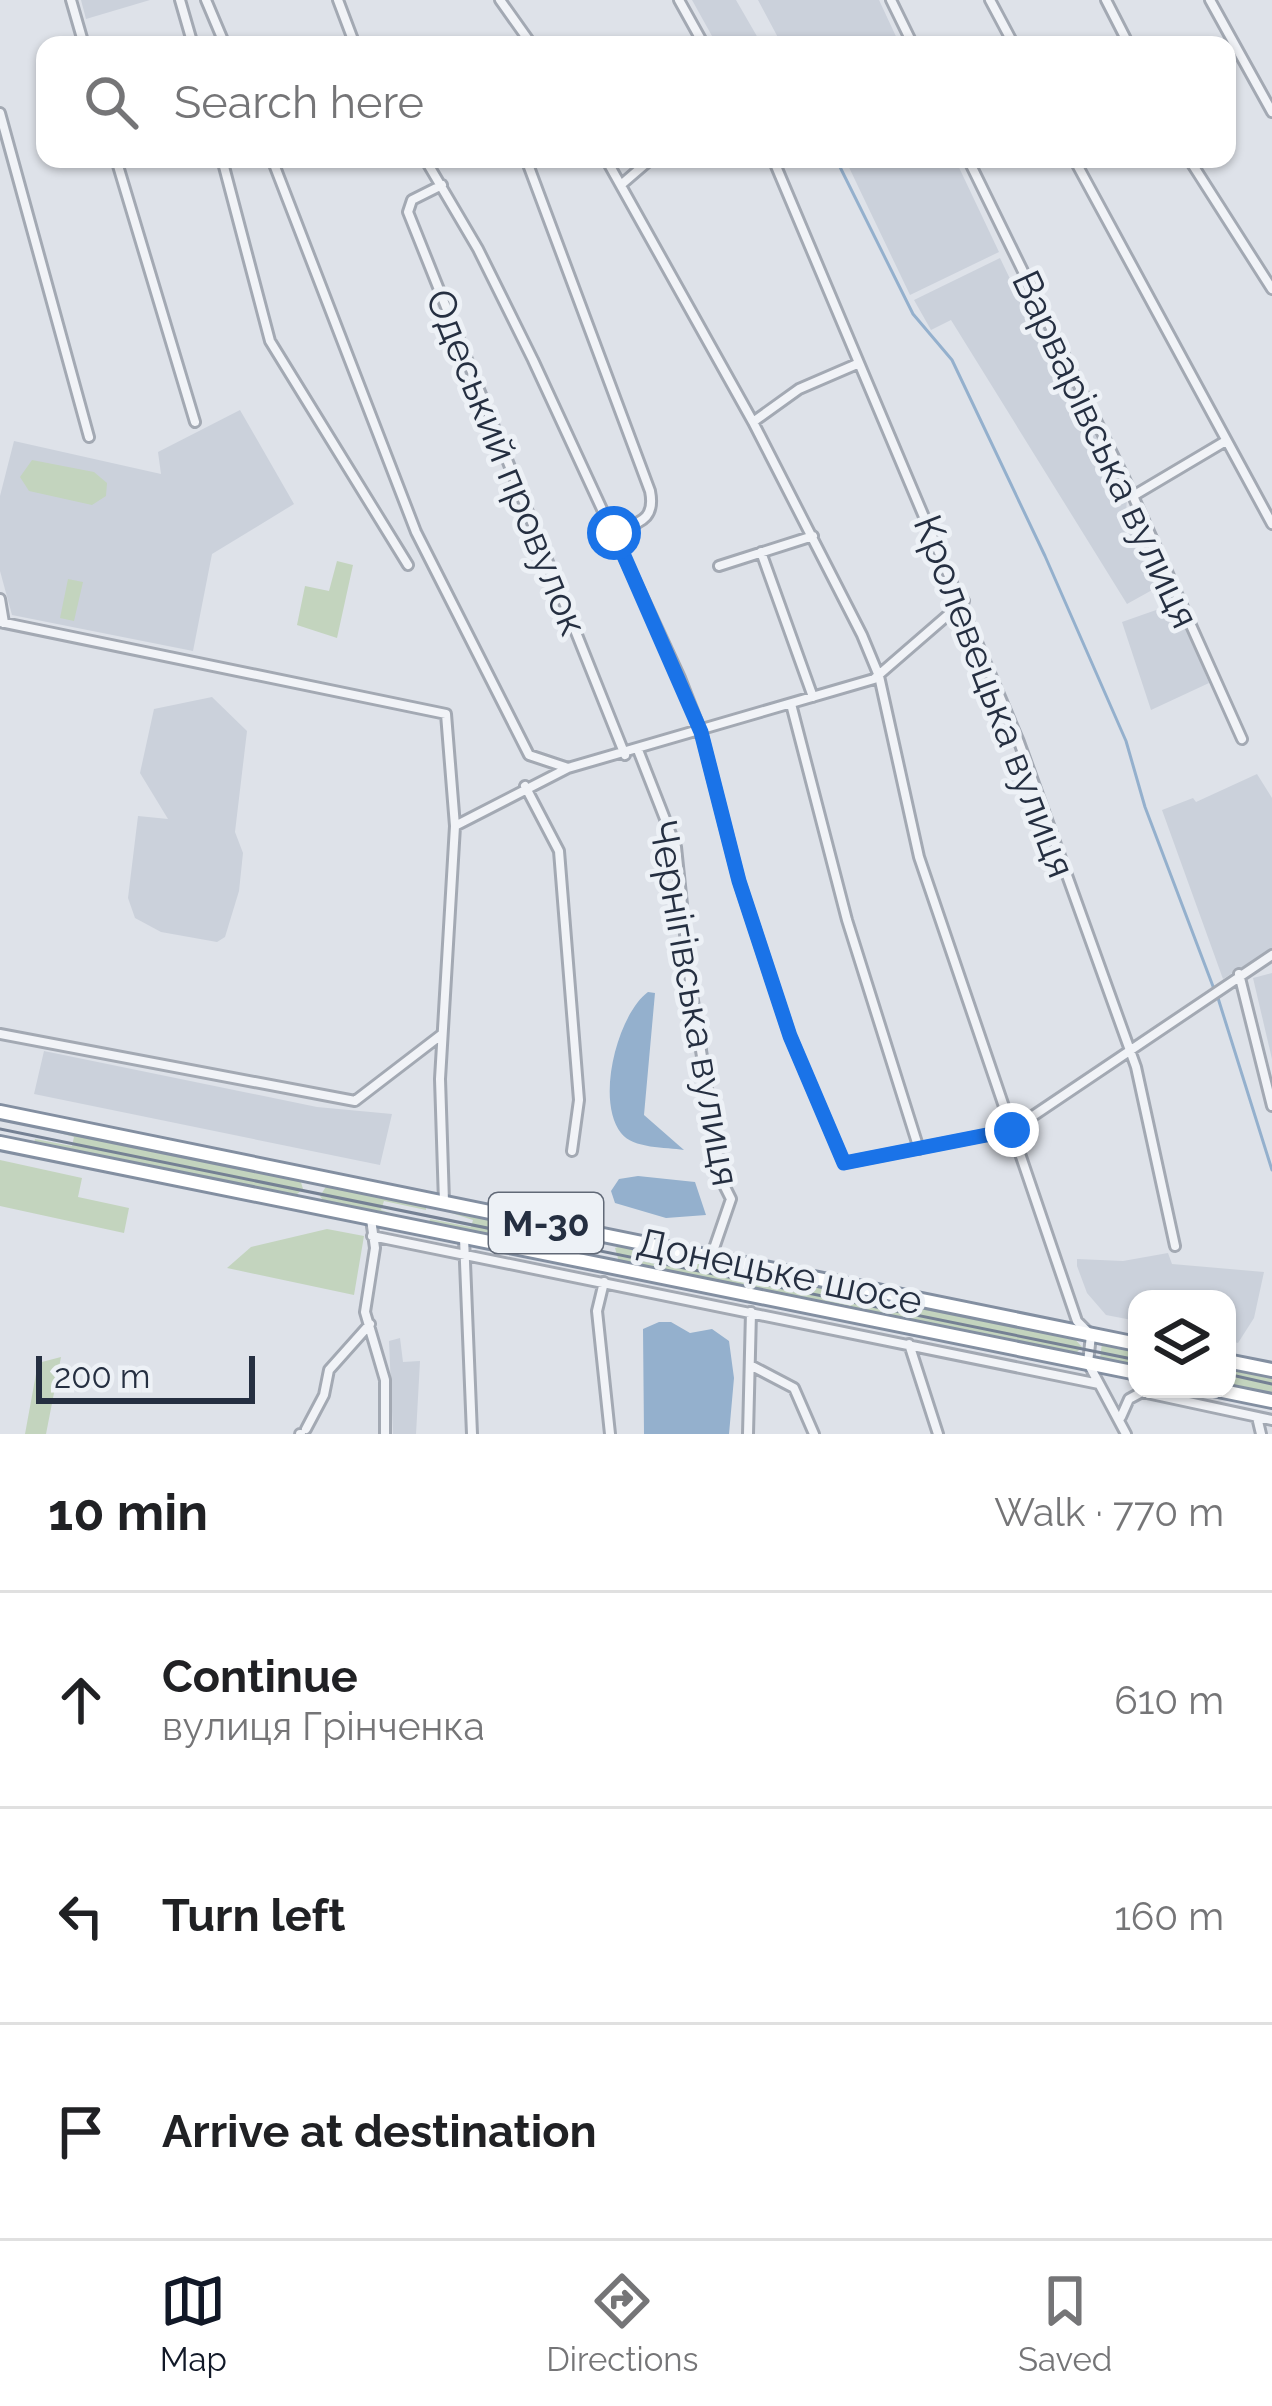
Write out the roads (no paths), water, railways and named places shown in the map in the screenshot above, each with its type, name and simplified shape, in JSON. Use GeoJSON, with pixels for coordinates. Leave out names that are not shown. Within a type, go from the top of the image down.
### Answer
{"type":"FeatureCollection","features":[{"type":"Feature","properties":{"kind":"highway","name":"Донецьке шосе"},"geometry":{"type":"LineString","coordinates":[[0,1112],[1128,1341]]}},
{"type":"Feature","properties":{"kind":"highway","name":"Донецьке шосе"},"geometry":{"type":"LineString","coordinates":[[0,1143],[1128,1371]]}},
{"type":"Feature","properties":{"kind":"highway"},"geometry":{"type":"LineString","coordinates":[[308,1206],[313,1176]]}},
{"type":"Feature","properties":{"kind":"highway"},"geometry":{"type":"LineString","coordinates":[[604,1266],[609,1236]]}},
{"type":"Feature","properties":{"kind":"highway"},"geometry":{"type":"LineString","coordinates":[[1236,1363],[1272,1370]]}},
{"type":"Feature","properties":{"kind":"highway"},"geometry":{"type":"LineString","coordinates":[[1236,1394],[1272,1401]]}},
{"type":"Feature","properties":{"kind":"street"},"geometry":{"type":"LineString","coordinates":[[71,0],[81,36]]}},
{"type":"Feature","properties":{"kind":"street"},"geometry":{"type":"LineString","coordinates":[[180,0],[190,36]]}},
{"type":"Feature","properties":{"kind":"street"},"geometry":{"type":"LineString","coordinates":[[206,0],[221,36]]}},
{"type":"Feature","properties":{"kind":"street"},"geometry":{"type":"LineString","coordinates":[[338,0],[352,36]]}},
{"type":"Feature","properties":{"kind":"street"},"geometry":{"type":"LineString","coordinates":[[500,0],[524,36]]}},
{"type":"Feature","properties":{"kind":"street"},"geometry":{"type":"LineString","coordinates":[[679,0],[699,36]]}},
{"type":"Feature","properties":{"kind":"street"},"geometry":{"type":"LineString","coordinates":[[891,0],[909,36]]}},
{"type":"Feature","properties":{"kind":"street"},"geometry":{"type":"LineString","coordinates":[[990,0],[1009,36]]}},
{"type":"Feature","properties":{"kind":"street"},"geometry":{"type":"LineString","coordinates":[[1106,0],[1124,36]]}},
{"type":"Feature","properties":{"kind":"street"},"geometry":{"type":"LineString","coordinates":[[1210,0],[1230,36]]}},
{"type":"Feature","properties":{"kind":"street"},"geometry":{"type":"LineString","coordinates":[[1236,47],[1272,112]]}},
{"type":"Feature","properties":{"kind":"street"},"geometry":{"type":"LineString","coordinates":[[0,112],[89,437]]}},
{"type":"Feature","properties":{"kind":"street"},"geometry":{"type":"LineString","coordinates":[[119,168],[195,422]]}},
{"type":"Feature","properties":{"kind":"street"},"geometry":{"type":"LineString","coordinates":[[224,168],[270,341],[408,565]]}},
{"type":"Feature","properties":{"kind":"street"},"geometry":{"type":"LineString","coordinates":[[275,168],[416,532],[529,755],[536,780]]}},
{"type":"Feature","properties":{"kind":"street"},"geometry":{"type":"LineString","coordinates":[[430,168],[533,360],[701,732],[739,881],[790,1036],[844,1163],[1012,1130],[1221,984],[1272,955]]}},
{"type":"Feature","properties":{"kind":"street"},"geometry":{"type":"LineString","coordinates":[[529,168],[654,508],[649,518],[614,533]]}},
{"type":"Feature","properties":{"kind":"street"},"geometry":{"type":"LineString","coordinates":[[612,168],[813,536],[879,676],[907,817],[1077,1321],[1091,1335],[1088,1363],[1126,1434]]}},
{"type":"Feature","properties":{"kind":"street"},"geometry":{"type":"LineString","coordinates":[[622,184],[641,168]]}},
{"type":"Feature","properties":{"kind":"street","name":"Кролевецька вулиця"},"geometry":{"type":"LineString","coordinates":[[777,168],[857,364],[964,601],[1128,1050],[1175,1246]]}},
{"type":"Feature","properties":{"kind":"street","name":"Варварівська вулиця"},"geometry":{"type":"LineString","coordinates":[[972,168],[1132,496],[1242,739]]}},
{"type":"Feature","properties":{"kind":"street"},"geometry":{"type":"LineString","coordinates":[[1079,168],[1272,524]]}},
{"type":"Feature","properties":{"kind":"street"},"geometry":{"type":"LineString","coordinates":[[1196,168],[1272,289]]}},
{"type":"Feature","properties":{"kind":"street","name":"Одеський провулок"},"geometry":{"type":"LineString","coordinates":[[442,185],[412,200],[408,212],[625,754]]}},
{"type":"Feature","properties":{"kind":"street"},"geometry":{"type":"LineString","coordinates":[[753,422],[799,389],[857,364]]}},
{"type":"Feature","properties":{"kind":"street"},"geometry":{"type":"LineString","coordinates":[[1132,496],[1224,442]]}},
{"type":"Feature","properties":{"kind":"street"},"geometry":{"type":"LineString","coordinates":[[719,566],[813,536]]}},
{"type":"Feature","properties":{"kind":"street"},"geometry":{"type":"LineString","coordinates":[[761,552],[813,697]]}},
{"type":"Feature","properties":{"kind":"street"},"geometry":{"type":"LineString","coordinates":[[0,599],[2,623],[446,714],[455,826],[442,1034],[445,1202]]}},
{"type":"Feature","properties":{"kind":"street"},"geometry":{"type":"LineString","coordinates":[[455,826],[536,780],[568,768],[879,676],[964,601]]}},
{"type":"Feature","properties":{"kind":"street"},"geometry":{"type":"LineString","coordinates":[[791,704],[847,920],[919,1149]]}},
{"type":"Feature","properties":{"kind":"street","name":"Чернігівська вулиця"},"geometry":{"type":"LineString","coordinates":[[638,750],[676,848],[690,982],[722,1181],[731,1199],[711,1257]]}},
{"type":"Feature","properties":{"kind":"street"},"geometry":{"type":"LineString","coordinates":[[529,755],[568,768]]}},
{"type":"Feature","properties":{"kind":"street"},"geometry":{"type":"LineString","coordinates":[[525,787],[559,850],[579,1100],[572,1151]]}},
{"type":"Feature","properties":{"kind":"street"},"geometry":{"type":"LineString","coordinates":[[1239,974],[1272,1106]]}},
{"type":"Feature","properties":{"kind":"street"},"geometry":{"type":"LineString","coordinates":[[0,1034],[355,1101],[442,1034]]}},
{"type":"Feature","properties":{"kind":"street"},"geometry":{"type":"LineString","coordinates":[[370,1219],[375,1248],[364,1297],[385,1380],[385,1434]]}},
{"type":"Feature","properties":{"kind":"street","name":"Донецьке шосе"},"geometry":{"type":"LineString","coordinates":[[372,1236],[1101,1384]]}},
{"type":"Feature","properties":{"kind":"street"},"geometry":{"type":"LineString","coordinates":[[464,1237],[461,1256],[472,1434]]}},
{"type":"Feature","properties":{"kind":"street"},"geometry":{"type":"LineString","coordinates":[[604,1282],[597,1311],[610,1434]]}},
{"type":"Feature","properties":{"kind":"street"},"geometry":{"type":"LineString","coordinates":[[736,1309],[739,1293]]}},
{"type":"Feature","properties":{"kind":"street"},"geometry":{"type":"LineString","coordinates":[[748,1434],[751,1312]]}},
{"type":"Feature","properties":{"kind":"street"},"geometry":{"type":"LineString","coordinates":[[302,1432],[324,1395],[329,1370],[370,1324]]}},
{"type":"Feature","properties":{"kind":"street"},"geometry":{"type":"LineString","coordinates":[[908,1342],[938,1434]]}},
{"type":"Feature","properties":{"kind":"street"},"geometry":{"type":"LineString","coordinates":[[750,1365],[794,1388],[814,1434]]}},
{"type":"Feature","properties":{"kind":"street"},"geometry":{"type":"LineString","coordinates":[[1120,1418],[1129,1399],[1142,1392],[1272,1420]]}},
{"type":"Feature","properties":{"kind":"street"},"geometry":{"type":"LineString","coordinates":[[1258,1417],[1261,1434]]}},
{"type":"Feature","properties":{"kind":"water"},"geometry":{"type":"Polygon","coordinates":[[[648,992],[655,993],[644,1115],[684,1150],[633,1142],[613,1118],[610,1080],[619,1038],[648,992]]]}},
{"type":"Feature","properties":{"kind":"water"},"geometry":{"type":"Polygon","coordinates":[[[638,1176],[695,1182],[706,1215],[666,1218],[615,1203],[611,1191],[619,1179],[638,1176]]]}},
{"type":"Feature","properties":{"kind":"water"},"geometry":{"type":"Polygon","coordinates":[[[671,1322],[690,1333],[712,1329],[729,1341],[734,1378],[729,1434],[644,1434],[643,1329],[671,1322]]]}},
{"type":"Feature","properties":{"kind":"waterway"},"geometry":{"type":"LineString","coordinates":[[840,168],[913,314],[952,360],[1045,556],[1126,741],[1145,807],[1214,989]]}},
{"type":"Feature","properties":{"kind":"waterway"},"geometry":{"type":"LineString","coordinates":[[1218,998],[1272,1170]]}},
{"type":"Feature","properties":{"kind":"tram line"},"geometry":{"type":"LineString","coordinates":[[0,1129],[1128,1358]]}},
{"type":"Feature","properties":{"kind":"tram line"},"geometry":{"type":"LineString","coordinates":[[1236,1376],[1272,1384]]}}]}
